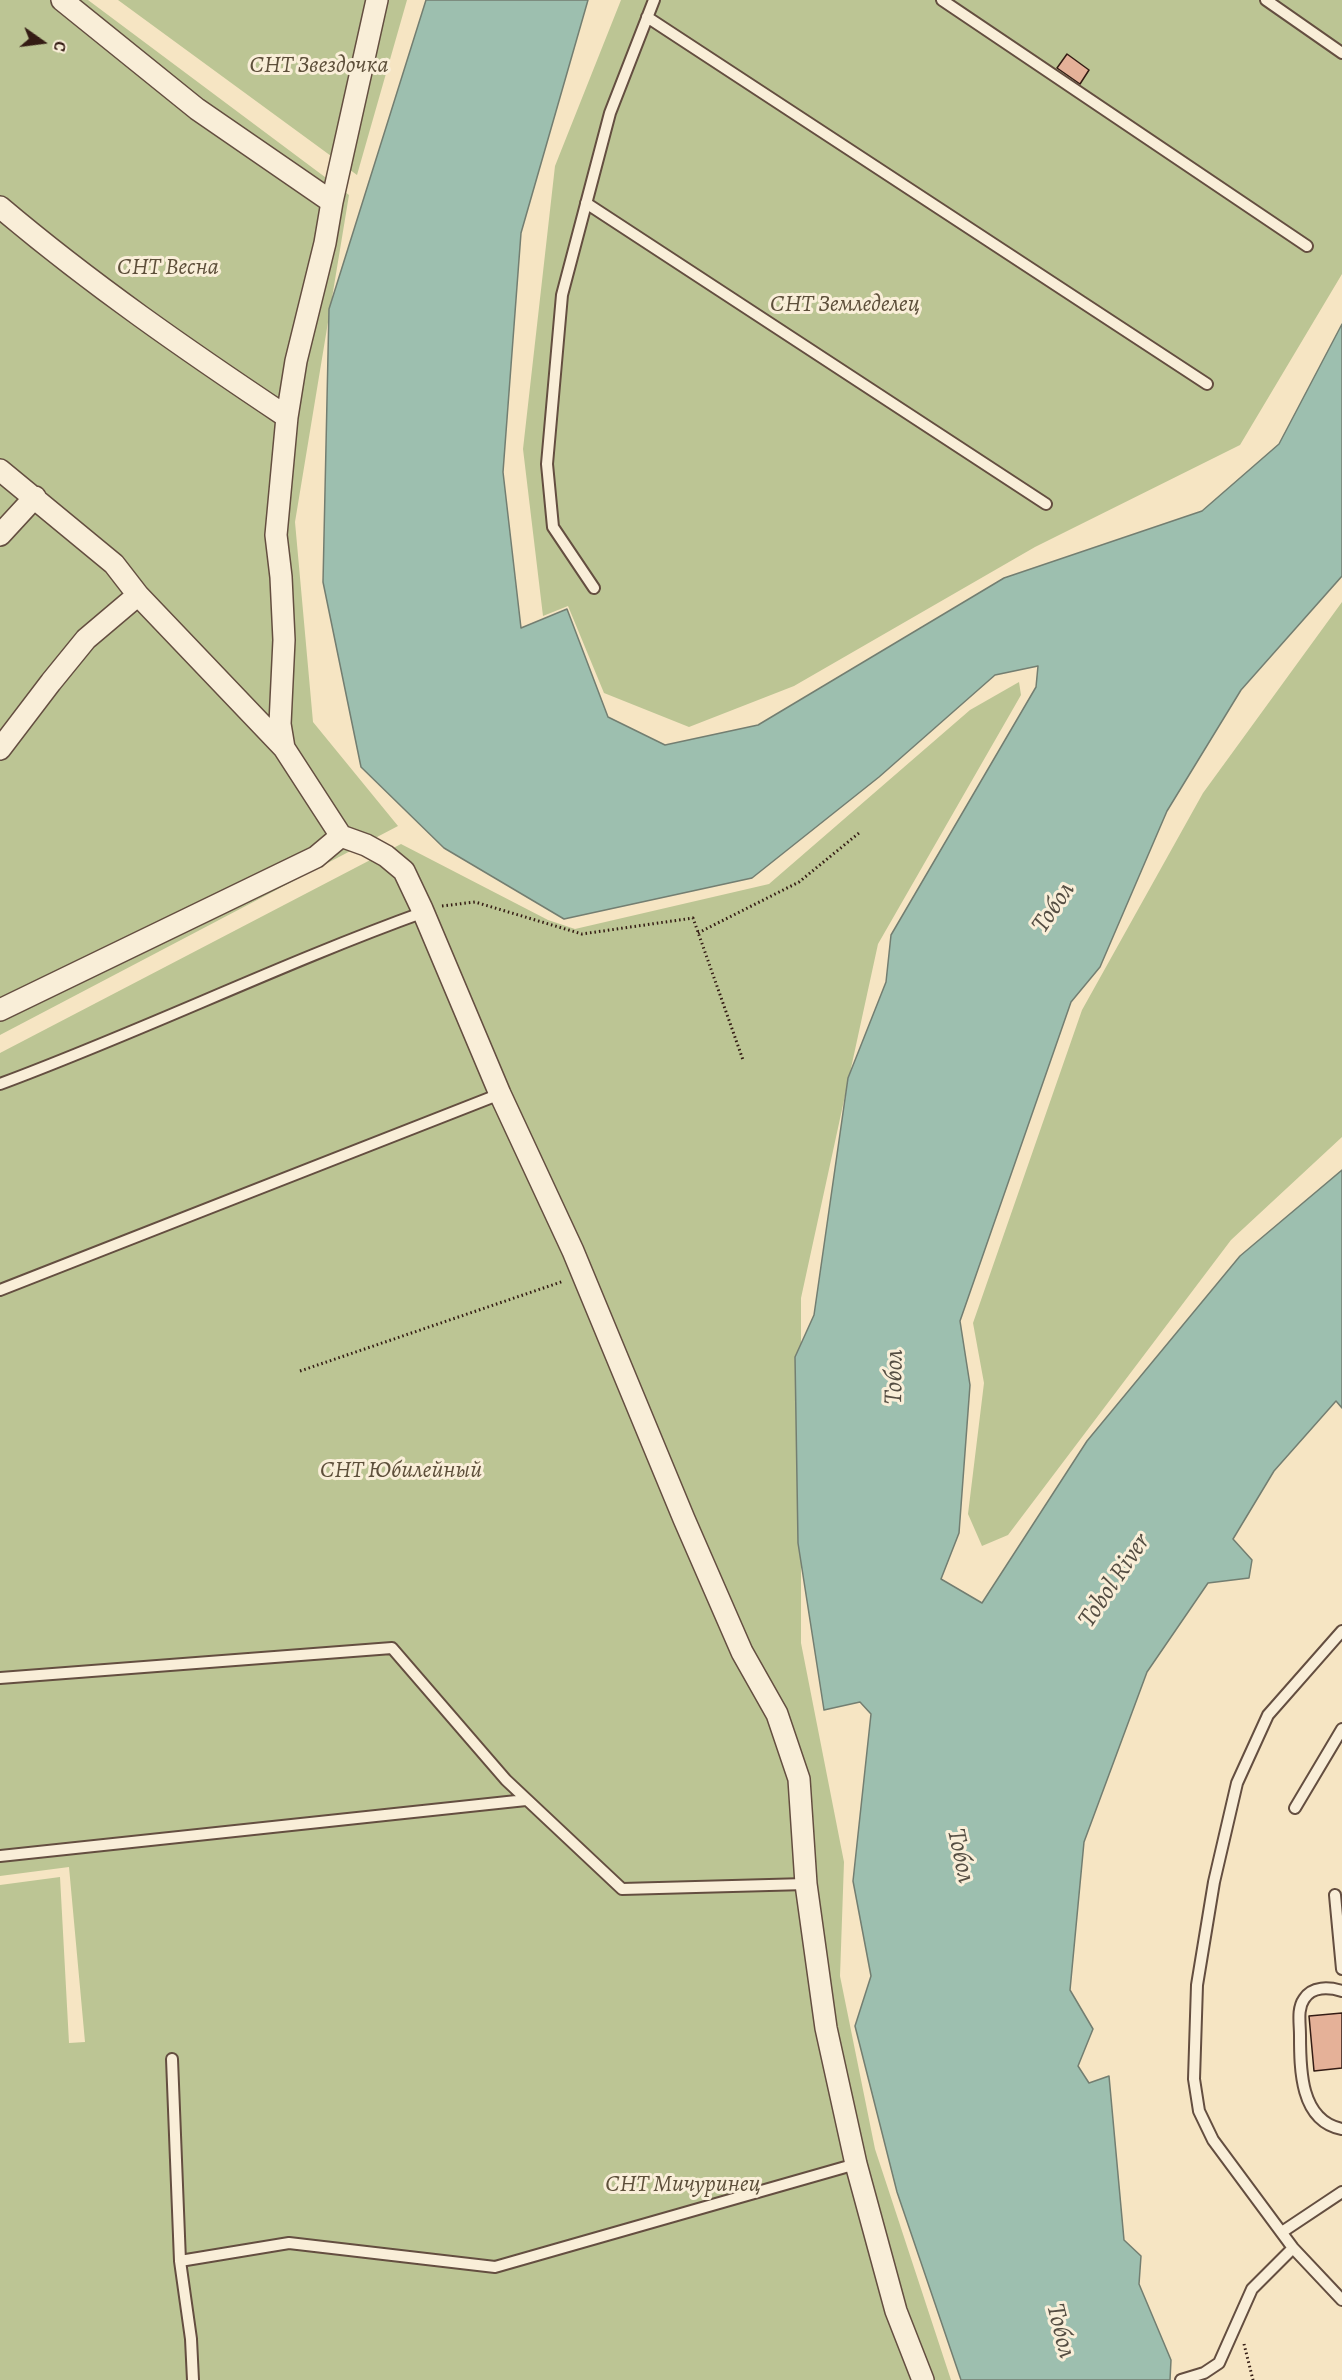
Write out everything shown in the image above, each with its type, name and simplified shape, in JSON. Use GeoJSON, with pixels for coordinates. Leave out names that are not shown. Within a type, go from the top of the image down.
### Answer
{"type":"FeatureCollection","features":[{"type":"Feature","properties":{"kind":"street"},"geometry":{"type":"LineString","coordinates":[[62,0],[197,109],[332,202]]}},
{"type":"Feature","properties":{"kind":"street"},"geometry":{"type":"LineString","coordinates":[[284,748],[280,724],[284,640],[281,577],[276,536],[287,417],[296,361],[325,243],[376,0]]}},
{"type":"Feature","properties":{"kind":"street"},"geometry":{"type":"LineString","coordinates":[[0,207],[61,258],[186,349],[287,417]]}},
{"type":"Feature","properties":{"kind":"street"},"geometry":{"type":"LineString","coordinates":[[0,470],[114,564],[138,595],[284,748],[341,836],[366,845],[386,856],[404,871],[423,910],[500,1094],[583,1275],[742,1652],[777,1714],[799,1779],[806,1884],[826,2028],[856,2164],[896,2311],[923,2380]]}},
{"type":"Feature","properties":{"kind":"street"},"geometry":{"type":"LineString","coordinates":[[0,535],[35,497]]}},
{"type":"Feature","properties":{"kind":"street"},"geometry":{"type":"LineString","coordinates":[[0,749],[86,639],[138,595]]}},
{"type":"Feature","properties":{"kind":"street"},"geometry":{"type":"LineString","coordinates":[[0,1010],[316,857],[341,836]]}},
{"type":"Feature","properties":{"kind":"lane"},"geometry":{"type":"LineString","coordinates":[[594,588],[553,527],[547,464],[562,295],[610,113],[654,0]]}},
{"type":"Feature","properties":{"kind":"lane"},"geometry":{"type":"LineString","coordinates":[[942,0],[1307,246]]}},
{"type":"Feature","properties":{"kind":"lane"},"geometry":{"type":"LineString","coordinates":[[1266,0],[1342,53]]}},
{"type":"Feature","properties":{"kind":"lane"},"geometry":{"type":"LineString","coordinates":[[647,17],[1207,384]]}},
{"type":"Feature","properties":{"kind":"lane"},"geometry":{"type":"LineString","coordinates":[[586,204],[1046,504]]}},
{"type":"Feature","properties":{"kind":"lane"},"geometry":{"type":"LineString","coordinates":[[0,1084],[81,1054],[356,936],[423,910]]}},
{"type":"Feature","properties":{"kind":"lane"},"geometry":{"type":"LineString","coordinates":[[0,1290],[500,1094]]}},
{"type":"Feature","properties":{"kind":"lane"},"geometry":{"type":"LineString","coordinates":[[1342,1631],[1268,1715],[1237,1783],[1214,1882],[1197,1985],[1194,2079],[1199,2111],[1213,2140],[1293,2248],[1342,2300]]}},
{"type":"Feature","properties":{"kind":"lane"},"geometry":{"type":"LineString","coordinates":[[0,1678],[392,1648],[506,1780],[622,1889],[806,1884]]}},
{"type":"Feature","properties":{"kind":"lane"},"geometry":{"type":"LineString","coordinates":[[1295,1808],[1342,1729]]}},
{"type":"Feature","properties":{"kind":"lane"},"geometry":{"type":"LineString","coordinates":[[0,1856],[526,1800]]}},
{"type":"Feature","properties":{"kind":"lane"},"geometry":{"type":"LineString","coordinates":[[1335,1895],[1342,1969]]}},
{"type":"Feature","properties":{"kind":"lane"},"geometry":{"type":"LineString","coordinates":[[1342,1991],[1322,1988],[1305,1996],[1300,2006],[1300,2070],[1304,2091],[1313,2110],[1324,2121],[1342,2129]]}},
{"type":"Feature","properties":{"kind":"lane"},"geometry":{"type":"LineString","coordinates":[[171,2059],[180,2261],[191,2339],[193,2380]]}},
{"type":"Feature","properties":{"kind":"lane"},"geometry":{"type":"LineString","coordinates":[[180,2261],[289,2243],[495,2267],[856,2164]]}},
{"type":"Feature","properties":{"kind":"lane"},"geometry":{"type":"LineString","coordinates":[[1282,2232],[1342,2192]]}},
{"type":"Feature","properties":{"kind":"lane"},"geometry":{"type":"LineString","coordinates":[[1181,2380],[1204,2373],[1219,2363],[1252,2289],[1293,2248]]}},
{"type":"Feature","properties":{"kind":"path"},"geometry":{"type":"LineString","coordinates":[[698,933],[800,882],[859,833]]}},
{"type":"Feature","properties":{"kind":"path"},"geometry":{"type":"LineString","coordinates":[[423,910],[476,902],[582,934],[693,918],[743,1060]]}},
{"type":"Feature","properties":{"kind":"path"},"geometry":{"type":"LineString","coordinates":[[300,1371],[583,1275]]}},
{"type":"Feature","properties":{"kind":"green space","name":"СНТ Весна"},"geometry":{"type":"Polygon","coordinates":[[[0,0],[88,0],[349,195],[295,522],[313,722],[398,826],[0,1035],[0,0]]]}},
{"type":"Feature","properties":{"kind":"green space","name":"СНТ Звездочка"},"geometry":{"type":"Polygon","coordinates":[[[118,0],[407,0],[357,175],[118,0]]]}},
{"type":"Feature","properties":{"kind":"green space","name":"СНТ Земледелец"},"geometry":{"type":"Polygon","coordinates":[[[621,0],[1342,0],[1342,274],[1240,445],[1035,547],[794,686],[689,727],[604,693],[568,606],[543,616],[523,449],[555,166],[621,0]]]}},
{"type":"Feature","properties":{"kind":"green space"},"geometry":{"type":"Polygon","coordinates":[[[1342,602],[1342,1137],[1231,1240],[1008,1535],[982,1546],[968,1514],[984,1383],[973,1323],[1082,1010],[1203,793],[1342,602]]]}},
{"type":"Feature","properties":{"kind":"green space","name":"СНТ Юбилейный"},"geometry":{"type":"Polygon","coordinates":[[[1019,682],[1021,695],[878,944],[801,1298],[801,1643],[844,1862],[840,1976],[875,2149],[951,2380],[0,2380],[0,1885],[60,1877],[69,2043],[85,2042],[69,1867],[0,1876],[0,1053],[401,844],[548,920],[575,929],[769,884],[970,710],[1019,682]]]}},
{"type":"Feature","properties":{"kind":"water"},"geometry":{"type":"Polygon","coordinates":[[[426,0],[588,0],[521,233],[503,472],[521,628],[567,609],[608,717],[665,745],[758,725],[1004,578],[1202,511],[1279,444],[1342,324],[1342,576],[1241,690],[1167,811],[1100,967],[1071,1002],[960,1321],[970,1385],[959,1533],[941,1579],[982,1603],[1087,1441],[1240,1256],[1342,1170],[1342,1408],[1336,1401],[1274,1471],[1233,1539],[1252,1560],[1249,1578],[1208,1583],[1147,1672],[1084,1842],[1070,1990],[1093,2029],[1078,2066],[1089,2083],[1109,2076],[1124,2240],[1141,2256],[1139,2284],[1171,2360],[1170,2380],[961,2380],[897,2192],[855,2026],[871,1976],[853,1881],[871,1714],[860,1702],[824,1710],[798,1543],[795,1357],[814,1315],[848,1078],[886,982],[891,935],[1036,687],[1038,666],[995,675],[879,777],[752,878],[564,919],[444,848],[361,767],[323,582],[329,309],[426,0]]]}},
{"type":"Feature","properties":{"kind":"building"},"geometry":{"type":"Polygon","coordinates":[[[1067,54],[1089,70],[1080,84],[1057,68],[1067,54]]]}},
{"type":"Feature","properties":{"kind":"building"},"geometry":{"type":"Polygon","coordinates":[[[1342,2013],[1342,2068],[1314,2071],[1309,2016],[1342,2013]]]}},
{"type":"Feature","properties":{"kind":"water label","name":"Тобол"},"geometry":{"type":"Point","coordinates":[1054,908]}},
{"type":"Feature","properties":{"kind":"water label","name":"Тобол"},"geometry":{"type":"Point","coordinates":[895,1377]}},
{"type":"Feature","properties":{"kind":"water label","name":"Tobol River"},"geometry":{"type":"Point","coordinates":[1115,1581]}},
{"type":"Feature","properties":{"kind":"water label","name":"Тобол"},"geometry":{"type":"Point","coordinates":[960,1856]}},
{"type":"Feature","properties":{"kind":"water label","name":"Тобол"},"geometry":{"type":"Point","coordinates":[1060,2331]}},
{"type":"Feature","properties":{"kind":"park label","name":"СНТ Мичуринец"},"geometry":{"type":"Point","coordinates":[683,2185]}}]}
